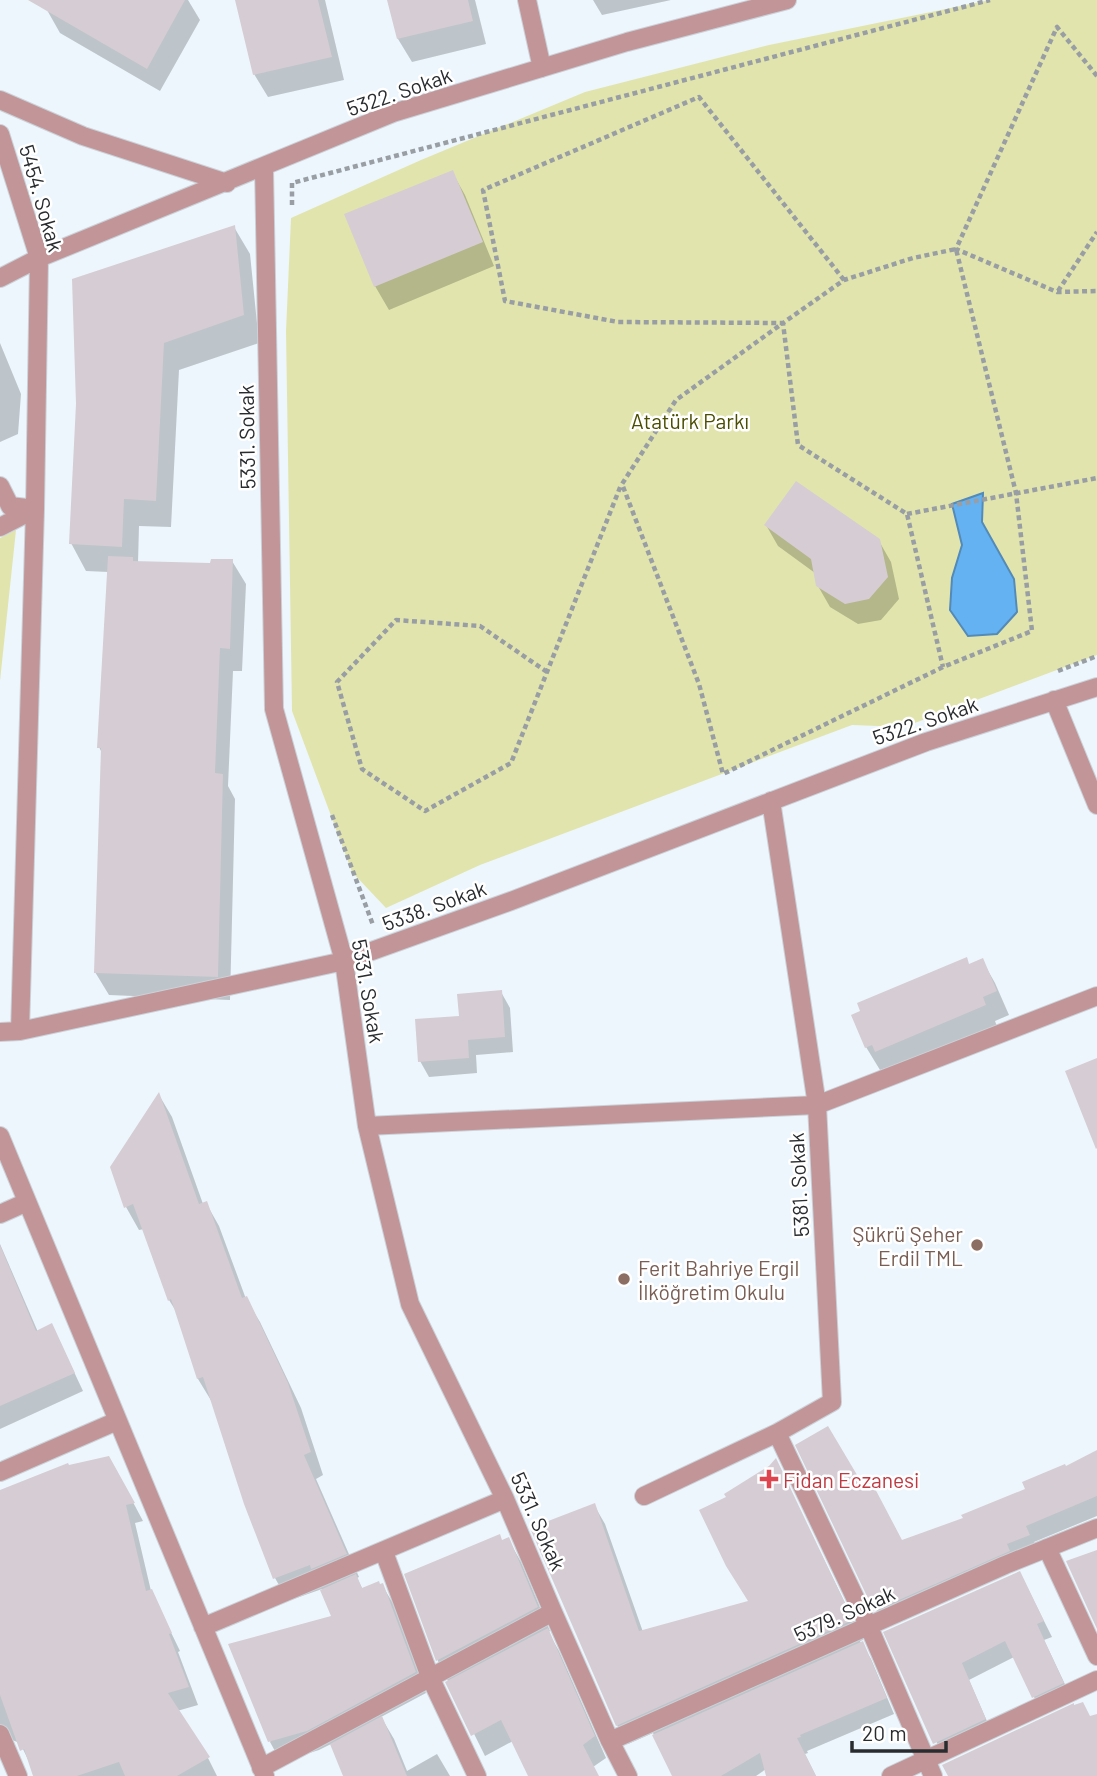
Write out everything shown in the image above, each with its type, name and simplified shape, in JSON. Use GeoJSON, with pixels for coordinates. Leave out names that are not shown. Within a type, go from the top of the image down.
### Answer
{"type":"FeatureCollection","features":[{"type":"Feature","properties":{"kind":"street"},"geometry":{"type":"LineString","coordinates":[[527,0],[542,68]]}},
{"type":"Feature","properties":{"kind":"street","name":"5322. Sokak"},"geometry":{"type":"LineString","coordinates":[[0,278],[38,258],[264,168],[393,113],[627,42],[786,0]]}},
{"type":"Feature","properties":{"kind":"street"},"geometry":{"type":"LineString","coordinates":[[0,100],[83,136],[227,183]]}},
{"type":"Feature","properties":{"kind":"street","name":"5454. Sokak"},"geometry":{"type":"LineString","coordinates":[[0,134],[38,258],[35,509],[20,1031]]}},
{"type":"Feature","properties":{"kind":"street","name":"5331. Sokak"},"geometry":{"type":"LineString","coordinates":[[264,168],[274,709],[344,961],[367,1126],[410,1304],[505,1499],[610,1741],[628,1776]]}},
{"type":"Feature","properties":{"kind":"street"},"geometry":{"type":"LineString","coordinates":[[0,486],[10,506],[35,509]]}},
{"type":"Feature","properties":{"kind":"street"},"geometry":{"type":"LineString","coordinates":[[0,527],[35,509]]}},
{"type":"Feature","properties":{"kind":"street","name":"5322. Sokak"},"geometry":{"type":"LineString","coordinates":[[771,801],[926,742],[1097,687]]}},
{"type":"Feature","properties":{"kind":"street"},"geometry":{"type":"LineString","coordinates":[[1054,700],[1097,805]]}},
{"type":"Feature","properties":{"kind":"street","name":"5338. Sokak"},"geometry":{"type":"LineString","coordinates":[[0,1032],[20,1031],[344,961],[511,901],[771,801]]}},
{"type":"Feature","properties":{"kind":"street","name":"5381. Sokak"},"geometry":{"type":"LineString","coordinates":[[644,1496],[777,1433],[832,1402],[817,1105],[771,801]]}},
{"type":"Feature","properties":{"kind":"street"},"geometry":{"type":"LineString","coordinates":[[367,1126],[817,1105],[1097,996]]}},
{"type":"Feature","properties":{"kind":"street"},"geometry":{"type":"LineString","coordinates":[[0,1136],[263,1772],[430,1677],[553,1612]]}},
{"type":"Feature","properties":{"kind":"street"},"geometry":{"type":"LineString","coordinates":[[0,1214],[27,1202]]}},
{"type":"Feature","properties":{"kind":"street"},"geometry":{"type":"LineString","coordinates":[[0,1472],[117,1421]]}},
{"type":"Feature","properties":{"kind":"street"},"geometry":{"type":"LineString","coordinates":[[777,1433],[869,1627],[930,1768]]}},
{"type":"Feature","properties":{"kind":"street"},"geometry":{"type":"LineString","coordinates":[[203,1627],[505,1499]]}},
{"type":"Feature","properties":{"kind":"street","name":"5379. Sokak"},"geometry":{"type":"LineString","coordinates":[[610,1741],[1097,1528]]}},
{"type":"Feature","properties":{"kind":"street"},"geometry":{"type":"LineString","coordinates":[[1047,1548],[1097,1656]]}},
{"type":"Feature","properties":{"kind":"street"},"geometry":{"type":"LineString","coordinates":[[384,1552],[430,1677],[477,1776]]}},
{"type":"Feature","properties":{"kind":"street"},"geometry":{"type":"LineString","coordinates":[[891,1776],[930,1768],[1097,1680]]}},
{"type":"Feature","properties":{"kind":"street"},"geometry":{"type":"LineString","coordinates":[[0,1734],[18,1776]]}},
{"type":"Feature","properties":{"kind":"path"},"geometry":{"type":"LineString","coordinates":[[292,211],[292,183],[990,0]]}},
{"type":"Feature","properties":{"kind":"path"},"geometry":{"type":"LineString","coordinates":[[622,484],[699,684],[723,774],[943,667],[1032,631],[1016,493],[956,249],[1057,27],[1097,76]]}},
{"type":"Feature","properties":{"kind":"path"},"geometry":{"type":"LineString","coordinates":[[783,323],[618,322],[505,301],[483,190],[699,97],[844,280]]}},
{"type":"Feature","properties":{"kind":"path"},"geometry":{"type":"LineString","coordinates":[[1057,292],[1097,232]]}},
{"type":"Feature","properties":{"kind":"path"},"geometry":{"type":"LineString","coordinates":[[547,673],[480,626],[396,620],[337,682],[362,769],[425,810],[511,763],[547,673],[622,484],[676,400],[844,280],[913,258],[956,249],[1057,292],[1097,291]]}},
{"type":"Feature","properties":{"kind":"path"},"geometry":{"type":"LineString","coordinates":[[783,323],[799,445],[907,514],[1097,478]]}},
{"type":"Feature","properties":{"kind":"path"},"geometry":{"type":"LineString","coordinates":[[907,514],[943,667]]}},
{"type":"Feature","properties":{"kind":"path"},"geometry":{"type":"LineString","coordinates":[[1045,676],[1097,656]]}},
{"type":"Feature","properties":{"kind":"path"},"geometry":{"type":"LineString","coordinates":[[331,813],[374,927]]}},
{"type":"Feature","properties":{"kind":"green space","name":"Atatürk Parkı"},"geometry":{"type":"Polygon","coordinates":[[[990,0],[1097,0],[1097,655],[904,727],[852,725],[480,865],[386,908],[352,872],[292,711],[286,331],[291,218],[421,160],[585,92],[769,45],[990,0]]]}},
{"type":"Feature","properties":{"kind":"green space"},"geometry":{"type":"Polygon","coordinates":[[[16,530],[0,681],[0,538],[16,530]]]}},
{"type":"Feature","properties":{"kind":"water"},"geometry":{"type":"Polygon","coordinates":[[[983,493],[982,522],[1014,579],[1017,612],[997,634],[968,636],[950,610],[952,578],[962,545],[952,504],[983,493]]]}},
{"type":"Feature","properties":{"kind":"building"},"geometry":{"type":"Polygon","coordinates":[[[28,0],[185,0],[147,69],[28,0]]]}},
{"type":"Feature","properties":{"kind":"building"},"geometry":{"type":"Polygon","coordinates":[[[235,0],[318,0],[332,57],[253,75],[235,0]]]}},
{"type":"Feature","properties":{"kind":"building"},"geometry":{"type":"Polygon","coordinates":[[[387,0],[468,0],[473,21],[397,39],[387,0]]]}},
{"type":"Feature","properties":{"kind":"building"},"geometry":{"type":"Polygon","coordinates":[[[453,170],[483,242],[374,287],[344,214],[453,170]]]}},
{"type":"Feature","properties":{"kind":"building"},"geometry":{"type":"Polygon","coordinates":[[[235,225],[244,315],[164,343],[156,501],[124,499],[122,547],[69,544],[76,404],[72,279],[235,225]]]}},
{"type":"Feature","properties":{"kind":"building"},"geometry":{"type":"Polygon","coordinates":[[[796,481],[880,539],[888,577],[869,599],[845,604],[816,586],[811,559],[764,525],[796,481]]]}},
{"type":"Feature","properties":{"kind":"building"},"geometry":{"type":"Polygon","coordinates":[[[108,556],[133,557],[133,561],[210,563],[211,559],[233,559],[230,649],[220,648],[215,773],[223,774],[218,977],[94,973],[101,748],[97,748],[108,556]]]}},
{"type":"Feature","properties":{"kind":"building"},"geometry":{"type":"Polygon","coordinates":[[[967,957],[969,964],[983,958],[997,991],[983,997],[986,1005],[875,1052],[872,1045],[865,1048],[851,1015],[860,1011],[857,1003],[967,957]]]}},
{"type":"Feature","properties":{"kind":"building"},"geometry":{"type":"Polygon","coordinates":[[[502,990],[505,1037],[468,1040],[469,1058],[418,1062],[415,1019],[459,1016],[457,994],[502,990]]]}},
{"type":"Feature","properties":{"kind":"building"},"geometry":{"type":"Polygon","coordinates":[[[1097,1058],[1097,1148],[1096,1149],[1065,1071],[1097,1058]]]}},
{"type":"Feature","properties":{"kind":"building"},"geometry":{"type":"Polygon","coordinates":[[[159,1092],[199,1204],[207,1201],[242,1298],[247,1296],[288,1383],[311,1452],[304,1455],[347,1554],[311,1569],[310,1565],[273,1579],[244,1504],[203,1377],[197,1379],[171,1299],[168,1301],[133,1204],[124,1208],[110,1167],[159,1092]]]}},
{"type":"Feature","properties":{"kind":"building"},"geometry":{"type":"Polygon","coordinates":[[[0,1245],[36,1331],[52,1323],[75,1373],[0,1406],[0,1245]]]}},
{"type":"Feature","properties":{"kind":"building"},"geometry":{"type":"Polygon","coordinates":[[[828,1426],[863,1485],[871,1481],[902,1540],[963,1518],[961,1515],[1025,1489],[1022,1482],[1065,1464],[1066,1466],[1097,1450],[1097,1496],[1026,1526],[1030,1535],[1007,1544],[1010,1551],[874,1611],[795,1445],[828,1426]]]}},
{"type":"Feature","properties":{"kind":"building"},"geometry":{"type":"Polygon","coordinates":[[[109,1456],[135,1503],[126,1505],[146,1591],[152,1589],[172,1633],[169,1634],[189,1687],[168,1693],[210,1757],[177,1776],[125,1776],[119,1762],[77,1776],[33,1776],[24,1749],[20,1751],[0,1695],[0,1490],[68,1463],[69,1465],[109,1456]]]}},
{"type":"Feature","properties":{"kind":"building"},"geometry":{"type":"Polygon","coordinates":[[[776,1458],[853,1620],[616,1726],[530,1528],[595,1503],[639,1631],[748,1601],[726,1566],[699,1510],[726,1497],[724,1494],[769,1466],[776,1458]]]}},
{"type":"Feature","properties":{"kind":"building"},"geometry":{"type":"Polygon","coordinates":[[[500,1534],[502,1540],[509,1537],[538,1607],[436,1661],[404,1574],[500,1534]]]}},
{"type":"Feature","properties":{"kind":"building"},"geometry":{"type":"Polygon","coordinates":[[[1097,1550],[1097,1629],[1066,1561],[1097,1550]]]}},
{"type":"Feature","properties":{"kind":"building"},"geometry":{"type":"Polygon","coordinates":[[[1020,1571],[1044,1621],[1037,1624],[1064,1683],[1032,1698],[1005,1641],[962,1663],[986,1719],[933,1744],[883,1632],[1020,1571]]]}},
{"type":"Feature","properties":{"kind":"building"},"geometry":{"type":"Polygon","coordinates":[[[356,1574],[362,1588],[379,1581],[380,1584],[383,1583],[416,1672],[307,1731],[268,1742],[228,1644],[331,1616],[320,1590],[356,1574]]]}},
{"type":"Feature","properties":{"kind":"building"},"geometry":{"type":"Polygon","coordinates":[[[548,1628],[595,1736],[583,1745],[599,1776],[528,1776],[501,1720],[471,1736],[445,1682],[548,1628]]]}},
{"type":"Feature","properties":{"kind":"building"},"geometry":{"type":"Polygon","coordinates":[[[863,1641],[887,1698],[797,1738],[816,1776],[766,1776],[760,1753],[721,1776],[672,1776],[652,1735],[863,1641]]]}},
{"type":"Feature","properties":{"kind":"building"},"geometry":{"type":"Polygon","coordinates":[[[1083,1702],[1090,1716],[1097,1714],[1097,1776],[948,1776],[942,1765],[1074,1703],[1083,1702]]]}},
{"type":"Feature","properties":{"kind":"building"},"geometry":{"type":"Polygon","coordinates":[[[382,1716],[407,1776],[343,1776],[330,1744],[382,1716]]]}},
{"type":"Feature","properties":{"kind":"place","name":"Şükrü Şeher Erdil TML"},"geometry":{"type":"Point","coordinates":[977,1245]}},
{"type":"Feature","properties":{"kind":"place","name":"Ferit Bahriye Ergil İlköğretim Okulu"},"geometry":{"type":"Point","coordinates":[624,1279]}},
{"type":"Feature","properties":{"kind":"place","name":"Fidan Eczanesi"},"geometry":{"type":"Point","coordinates":[769,1479]}}]}
